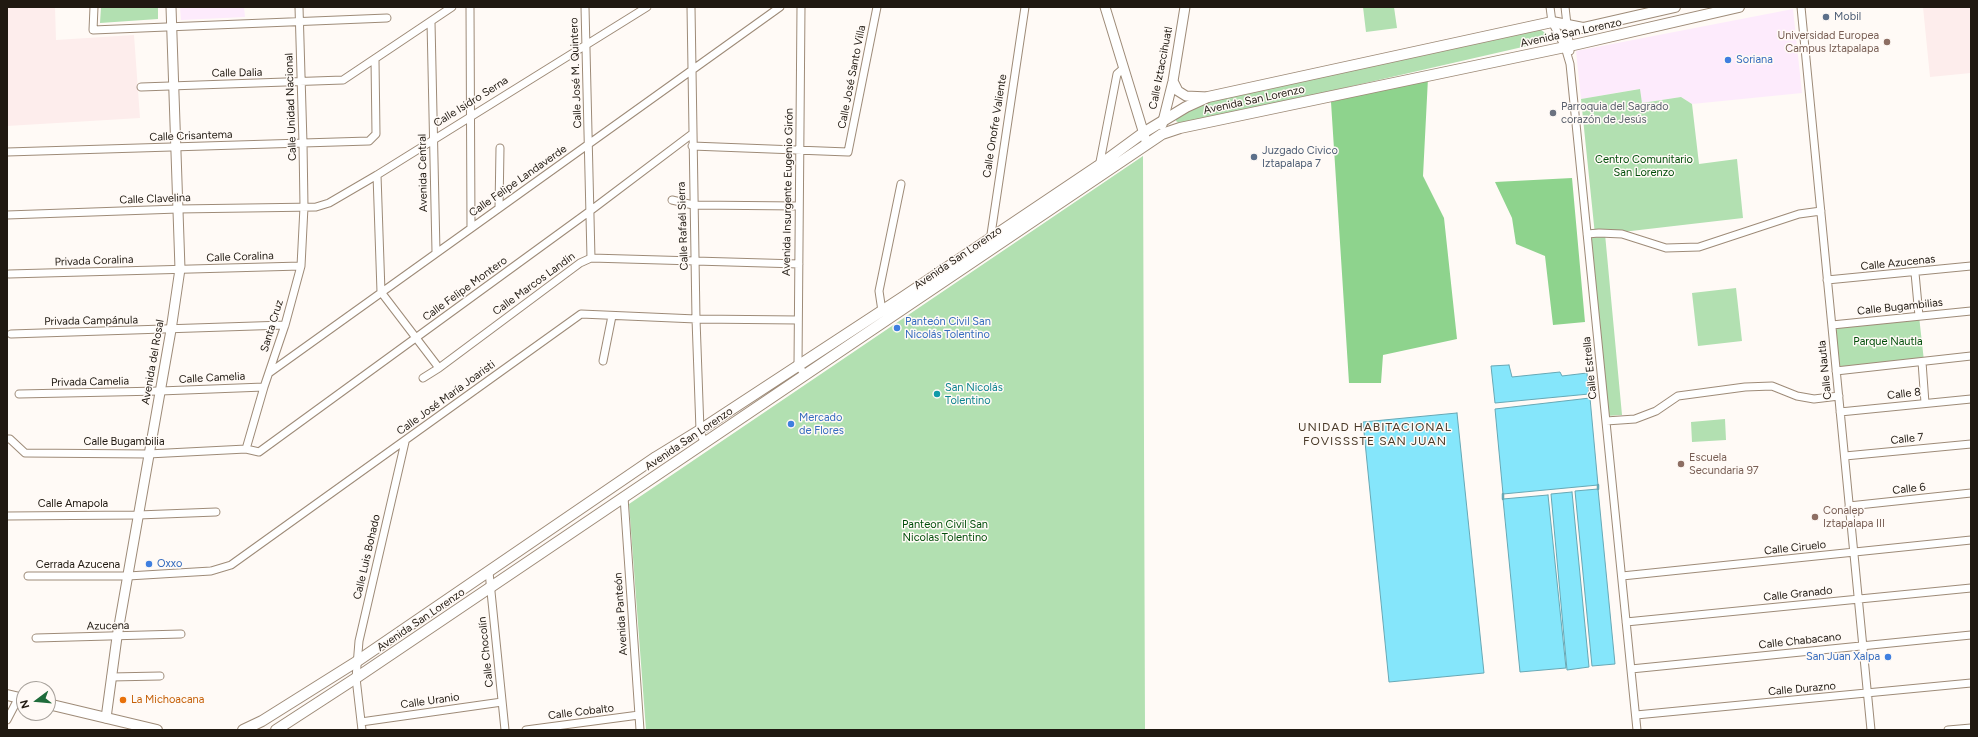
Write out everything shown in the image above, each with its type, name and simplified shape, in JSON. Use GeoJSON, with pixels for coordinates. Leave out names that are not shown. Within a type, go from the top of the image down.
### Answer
{"type":"FeatureCollection","features":[{"type":"Feature","properties":{"kind":"main road","name":"Avenida San Lorenzo"},"geometry":{"type":"LineString","coordinates":[[1101,170],[1143,134],[1186,107],[1208,97],[1552,22],[1583,28],[1674,7]]}},
{"type":"Feature","properties":{"kind":"main road","name":"Avenida San Lorenzo"},"geometry":{"type":"LineString","coordinates":[[276,730],[356,678],[805,375],[992,243],[1101,170],[1162,134],[1180,128],[1567,47],[1739,7]]}},
{"type":"Feature","properties":{"kind":"main road","name":"Avenida San Lorenzo"},"geometry":{"type":"LineString","coordinates":[[243,730],[262,722],[356,662],[656,457],[882,311],[992,243]]}},
{"type":"Feature","properties":{"kind":"main road"},"geometry":{"type":"LineString","coordinates":[[56,706],[106,718],[142,729],[157,730]]}},
{"type":"Feature","properties":{"kind":"street"},"geometry":{"type":"LineString","coordinates":[[94,7],[93,30],[387,18]]}},
{"type":"Feature","properties":{"kind":"street","name":"Avenida del Rosal"},"geometry":{"type":"LineString","coordinates":[[106,718],[117,637],[171,330],[180,270],[171,7]]}},
{"type":"Feature","properties":{"kind":"street","name":"Calle Unidad Nacional"},"geometry":{"type":"LineString","coordinates":[[298,7],[304,207]]}},
{"type":"Feature","properties":{"kind":"street","name":"Calle Dalia"},"geometry":{"type":"LineString","coordinates":[[141,87],[301,83],[343,80],[452,7]]}},
{"type":"Feature","properties":{"kind":"street"},"geometry":{"type":"LineString","coordinates":[[470,7],[471,228]]}},
{"type":"Feature","properties":{"kind":"street","name":"Calle José M. Quintero"},"geometry":{"type":"LineString","coordinates":[[585,7],[591,258]]}},
{"type":"Feature","properties":{"kind":"street","name":"Calle Isidro Serna"},"geometry":{"type":"LineString","coordinates":[[304,207],[316,207],[329,203],[377,175],[433,138],[586,43],[647,7]]}},
{"type":"Feature","properties":{"kind":"street","name":"Calle Rafaél Sierra"},"geometry":{"type":"LineString","coordinates":[[691,7],[692,146],[696,319],[700,430],[704,443]]}},
{"type":"Feature","properties":{"kind":"street","name":"Calle Felipe Landaverde"},"geometry":{"type":"LineString","coordinates":[[269,373],[780,7]]}},
{"type":"Feature","properties":{"kind":"street","name":"Avenida Insurgente Eugenio Girón"},"geometry":{"type":"LineString","coordinates":[[798,365],[801,7]]}},
{"type":"Feature","properties":{"kind":"street","name":"Calle José Santo Villa"},"geometry":{"type":"LineString","coordinates":[[800,151],[848,152],[877,7]]}},
{"type":"Feature","properties":{"kind":"street","name":"Calle Onofre Valiente"},"geometry":{"type":"LineString","coordinates":[[992,243],[1025,7]]}},
{"type":"Feature","properties":{"kind":"street"},"geometry":{"type":"LineString","coordinates":[[1105,7],[1147,144]]}},
{"type":"Feature","properties":{"kind":"street","name":"Calle Iztaccihuatl"},"geometry":{"type":"LineString","coordinates":[[1162,134],[1162,123],[1173,81],[1185,7]]}},
{"type":"Feature","properties":{"kind":"street","name":"Calle Estrella"},"geometry":{"type":"LineString","coordinates":[[1550,7],[1552,22],[1567,47]]}},
{"type":"Feature","properties":{"kind":"street","name":"Calle Estrella"},"geometry":{"type":"LineString","coordinates":[[1565,7],[1567,47],[1570,64],[1637,730]]}},
{"type":"Feature","properties":{"kind":"street","name":"Calle Nautla"},"geometry":{"type":"LineString","coordinates":[[1800,7],[1871,730]]}},
{"type":"Feature","properties":{"kind":"street","name":"Avenida Central"},"geometry":{"type":"LineString","coordinates":[[431,22],[436,252]]}},
{"type":"Feature","properties":{"kind":"street","name":"Calle Crisantema"},"geometry":{"type":"LineString","coordinates":[[7,152],[369,141],[374,138],[376,134],[375,60]]}},
{"type":"Feature","properties":{"kind":"street"},"geometry":{"type":"LineString","coordinates":[[1101,170],[1116,74],[1124,68]]}},
{"type":"Feature","properties":{"kind":"street"},"geometry":{"type":"LineString","coordinates":[[1173,81],[1178,91],[1186,96],[1208,97]]}},
{"type":"Feature","properties":{"kind":"street","name":"Calle Felipe Montero"},"geometry":{"type":"LineString","coordinates":[[246,449],[259,452],[590,211],[692,134]]}},
{"type":"Feature","properties":{"kind":"street"},"geometry":{"type":"LineString","coordinates":[[692,146],[800,151]]}},
{"type":"Feature","properties":{"kind":"street"},"geometry":{"type":"LineString","coordinates":[[499,208],[500,148]]}},
{"type":"Feature","properties":{"kind":"street"},"geometry":{"type":"LineString","coordinates":[[377,175],[381,292],[440,368]]}},
{"type":"Feature","properties":{"kind":"street"},"geometry":{"type":"LineString","coordinates":[[882,311],[879,291],[901,184]]}},
{"type":"Feature","properties":{"kind":"street"},"geometry":{"type":"LineString","coordinates":[[672,200],[694,205],[799,206]]}},
{"type":"Feature","properties":{"kind":"street","name":"Calle Clavelina"},"geometry":{"type":"LineString","coordinates":[[7,215],[178,208],[304,207]]}},
{"type":"Feature","properties":{"kind":"street","name":"Santa Cruz"},"geometry":{"type":"LineString","coordinates":[[246,449],[264,386],[285,325],[301,266],[304,207]]}},
{"type":"Feature","properties":{"kind":"street"},"geometry":{"type":"LineString","coordinates":[[1587,234],[1599,232],[1622,234],[1666,248],[1699,247],[1734,237],[1793,216],[1820,211]]}},
{"type":"Feature","properties":{"kind":"street","name":"Calle Marcos Landin"},"geometry":{"type":"LineString","coordinates":[[423,378],[440,368],[580,263],[591,258],[799,264]]}},
{"type":"Feature","properties":{"kind":"street","name":"Calle Coralina"},"geometry":{"type":"LineString","coordinates":[[180,270],[301,266]]}},
{"type":"Feature","properties":{"kind":"street","name":"Calle Azucenas"},"geometry":{"type":"LineString","coordinates":[[1827,280],[1971,266]]}},
{"type":"Feature","properties":{"kind":"street","name":"Privada Coralina"},"geometry":{"type":"LineString","coordinates":[[9,274],[180,270]]}},
{"type":"Feature","properties":{"kind":"street"},"geometry":{"type":"LineString","coordinates":[[1915,272],[1920,316]]}},
{"type":"Feature","properties":{"kind":"street","name":"Calle Bugambilias"},"geometry":{"type":"LineString","coordinates":[[1832,326],[1971,311]]}},
{"type":"Feature","properties":{"kind":"street","name":"Calle José María Joaristi"},"geometry":{"type":"LineString","coordinates":[[128,576],[211,571],[231,565],[405,442],[581,314],[696,319],[798,320]]}},
{"type":"Feature","properties":{"kind":"street"},"geometry":{"type":"LineString","coordinates":[[603,361],[612,316]]}},
{"type":"Feature","properties":{"kind":"street","name":"Privada Campánula"},"geometry":{"type":"LineString","coordinates":[[11,334],[171,330],[285,325]]}},
{"type":"Feature","properties":{"kind":"street"},"geometry":{"type":"LineString","coordinates":[[1836,371],[1971,356]]}},
{"type":"Feature","properties":{"kind":"street"},"geometry":{"type":"LineString","coordinates":[[1922,362],[1925,403]]}},
{"type":"Feature","properties":{"kind":"street"},"geometry":{"type":"LineString","coordinates":[[798,365],[805,375]]}},
{"type":"Feature","properties":{"kind":"street","name":"Calle Camelia"},"geometry":{"type":"LineString","coordinates":[[160,391],[264,386]]}},
{"type":"Feature","properties":{"kind":"street"},"geometry":{"type":"LineString","coordinates":[[1606,421],[1635,419],[1656,411],[1678,396],[1745,388],[1772,386],[1797,396],[1814,399],[1839,396]]}},
{"type":"Feature","properties":{"kind":"street","name":"Privada Camelia"},"geometry":{"type":"LineString","coordinates":[[19,394],[160,391]]}},
{"type":"Feature","properties":{"kind":"street","name":"Calle 8"},"geometry":{"type":"LineString","coordinates":[[1840,412],[1971,399]]}},
{"type":"Feature","properties":{"kind":"street","name":"Calle Bugambilia"},"geometry":{"type":"LineString","coordinates":[[7,439],[10,439],[25,453],[148,454],[246,449]]}},
{"type":"Feature","properties":{"kind":"street","name":"Calle Luis Bohado"},"geometry":{"type":"LineString","coordinates":[[362,730],[356,678],[356,662],[359,641],[405,442]]}},
{"type":"Feature","properties":{"kind":"street","name":"Calle 7"},"geometry":{"type":"LineString","coordinates":[[1845,456],[1971,444]]}},
{"type":"Feature","properties":{"kind":"street","name":"Calle 6"},"geometry":{"type":"LineString","coordinates":[[1850,506],[1971,493]]}},
{"type":"Feature","properties":{"kind":"street","name":"Avenida Panteón"},"geometry":{"type":"LineString","coordinates":[[624,497],[640,730]]}},
{"type":"Feature","properties":{"kind":"street","name":"Calle Amapola"},"geometry":{"type":"LineString","coordinates":[[7,516],[138,515],[216,512]]}},
{"type":"Feature","properties":{"kind":"street","name":"Calle Ciruelo"},"geometry":{"type":"LineString","coordinates":[[1622,576],[1971,540]]}},
{"type":"Feature","properties":{"kind":"street","name":"Calle Chocolín"},"geometry":{"type":"LineString","coordinates":[[489,572],[505,730]]}},
{"type":"Feature","properties":{"kind":"street","name":"Cerrada Azucena"},"geometry":{"type":"LineString","coordinates":[[28,576],[128,576]]}},
{"type":"Feature","properties":{"kind":"street","name":"Calle Granado"},"geometry":{"type":"LineString","coordinates":[[1626,622],[1971,588]]}},
{"type":"Feature","properties":{"kind":"street"},"geometry":{"type":"LineString","coordinates":[[450,598],[457,610]]}},
{"type":"Feature","properties":{"kind":"street","name":"Azucena"},"geometry":{"type":"LineString","coordinates":[[36,638],[117,637],[181,634]]}},
{"type":"Feature","properties":{"kind":"street","name":"Calle Chabacano"},"geometry":{"type":"LineString","coordinates":[[1631,669],[1971,635]]}},
{"type":"Feature","properties":{"kind":"street"},"geometry":{"type":"LineString","coordinates":[[111,677],[160,676]]}},
{"type":"Feature","properties":{"kind":"street","name":"Calle Durazno"},"geometry":{"type":"LineString","coordinates":[[1636,714],[1868,694],[1971,683]]}},
{"type":"Feature","properties":{"kind":"street","name":"Calle Uranio"},"geometry":{"type":"LineString","coordinates":[[361,722],[502,702]]}},
{"type":"Feature","properties":{"kind":"street"},"geometry":{"type":"LineString","coordinates":[[7,720],[16,706]]}},
{"type":"Feature","properties":{"kind":"street","name":"Calle Cobalto"},"geometry":{"type":"LineString","coordinates":[[526,730],[639,715]]}},
{"type":"Feature","properties":{"kind":"street"},"geometry":{"type":"LineString","coordinates":[[1948,730],[1971,728]]}},
{"type":"Feature","properties":{"kind":"shaded area"},"geometry":{"type":"Polygon","coordinates":[[[7,7],[55,7],[56,40],[134,35],[140,118],[7,126],[7,7]]]}},
{"type":"Feature","properties":{"kind":"shaded area"},"geometry":{"type":"Polygon","coordinates":[[[180,7],[244,7],[245,17],[181,20],[180,7]]]}},
{"type":"Feature","properties":{"kind":"shaded area"},"geometry":{"type":"Polygon","coordinates":[[[1923,7],[1971,7],[1971,73],[1930,77],[1923,7]]]}},
{"type":"Feature","properties":{"kind":"shaded area"},"geometry":{"type":"Polygon","coordinates":[[[1793,9],[1802,93],[1692,104],[1681,97],[1642,103],[1639,89],[1581,99],[1576,51],[1793,9]]]}},
{"type":"Feature","properties":{"kind":"green space"},"geometry":{"type":"Polygon","coordinates":[[[101,7],[158,7],[158,19],[100,23],[101,7]]]}},
{"type":"Feature","properties":{"kind":"green space"},"geometry":{"type":"Polygon","coordinates":[[[1363,7],[1394,7],[1397,28],[1366,32],[1363,7]]]}},
{"type":"Feature","properties":{"kind":"green space"},"geometry":{"type":"Polygon","coordinates":[[[1538,28],[1547,34],[1540,43],[1182,125],[1176,121],[1177,113],[1188,105],[1538,28]]]}},
{"type":"Feature","properties":{"kind":"green space"},"geometry":{"type":"Polygon","coordinates":[[[1428,78],[1423,176],[1444,218],[1457,339],[1383,355],[1381,383],[1349,383],[1331,102],[1428,78]]]}},
{"type":"Feature","properties":{"kind":"green space","name":"Centro Comunitario San Lorenzo"},"geometry":{"type":"Polygon","coordinates":[[[1640,89],[1642,103],[1681,97],[1692,104],[1699,164],[1737,159],[1743,218],[1605,234],[1622,415],[1607,416],[1591,236],[1595,235],[1581,99],[1640,89]]]}},
{"type":"Feature","properties":{"kind":"green space","name":"Panteon Civil San Nicolas Tolentino"},"geometry":{"type":"Polygon","coordinates":[[[1143,156],[1145,730],[646,730],[629,504],[1143,156]]]}},
{"type":"Feature","properties":{"kind":"green space"},"geometry":{"type":"Polygon","coordinates":[[[1572,178],[1585,322],[1553,325],[1545,256],[1516,244],[1512,218],[1495,182],[1572,178]]]}},
{"type":"Feature","properties":{"kind":"green space"},"geometry":{"type":"Polygon","coordinates":[[[1736,288],[1742,341],[1698,346],[1692,293],[1736,288]]]}},
{"type":"Feature","properties":{"kind":"green space","name":"Parque Nautla"},"geometry":{"type":"Polygon","coordinates":[[[1919,316],[1924,361],[1836,371],[1832,325],[1919,316]]]}},
{"type":"Feature","properties":{"kind":"green space"},"geometry":{"type":"Polygon","coordinates":[[[1725,419],[1726,440],[1692,442],[1691,422],[1725,419]]]}},
{"type":"Feature","properties":{"kind":"water"},"geometry":{"type":"Polygon","coordinates":[[[1509,365],[1512,377],[1560,372],[1562,376],[1587,373],[1589,394],[1495,403],[1491,366],[1509,365]]]}},
{"type":"Feature","properties":{"kind":"water"},"geometry":{"type":"Polygon","coordinates":[[[1590,398],[1598,485],[1503,494],[1495,409],[1590,398]]]}},
{"type":"Feature","properties":{"kind":"water"},"geometry":{"type":"Polygon","coordinates":[[[1457,413],[1484,673],[1389,682],[1363,422],[1457,413]]]}},
{"type":"Feature","properties":{"kind":"water"},"geometry":{"type":"Polygon","coordinates":[[[1598,489],[1615,664],[1592,666],[1575,491],[1598,489]]]}},
{"type":"Feature","properties":{"kind":"water"},"geometry":{"type":"Polygon","coordinates":[[[1572,492],[1589,667],[1567,670],[1551,494],[1572,492]]]}},
{"type":"Feature","properties":{"kind":"water"},"geometry":{"type":"Polygon","coordinates":[[[1548,495],[1566,668],[1520,672],[1503,499],[1548,495]]]}},
{"type":"Feature","properties":{"kind":"waterway"},"geometry":{"type":"LineString","coordinates":[[1503,494],[1503,499]]}},
{"type":"Feature","properties":{"kind":"place","name":"Mobil"},"geometry":{"type":"Point","coordinates":[1826,17]}},
{"type":"Feature","properties":{"kind":"place","name":"Universidad Europea Campus Iztapalapa"},"geometry":{"type":"Point","coordinates":[1887,42]}},
{"type":"Feature","properties":{"kind":"place","name":"Soriana"},"geometry":{"type":"Point","coordinates":[1728,60]}},
{"type":"Feature","properties":{"kind":"place","name":"Parroquia del Sagrado corazón de Jesús"},"geometry":{"type":"Point","coordinates":[1553,113]}},
{"type":"Feature","properties":{"kind":"place","name":"Juzgado Civico Iztapalapa 7"},"geometry":{"type":"Point","coordinates":[1254,157]}},
{"type":"Feature","properties":{"kind":"place","name":"Panteón Civil San Nicolás Tolentino"},"geometry":{"type":"Point","coordinates":[897,328]}},
{"type":"Feature","properties":{"kind":"place","name":"San Nicolás Tolentino"},"geometry":{"type":"Point","coordinates":[937,394]}},
{"type":"Feature","properties":{"kind":"place","name":"Mercado de Flores"},"geometry":{"type":"Point","coordinates":[791,424]}},
{"type":"Feature","properties":{"kind":"place","name":"Escuela Secundaria 97"},"geometry":{"type":"Point","coordinates":[1681,464]}},
{"type":"Feature","properties":{"kind":"place","name":"Conalep Iztapalapa III"},"geometry":{"type":"Point","coordinates":[1815,517]}},
{"type":"Feature","properties":{"kind":"place","name":"Oxxo"},"geometry":{"type":"Point","coordinates":[149,564]}},
{"type":"Feature","properties":{"kind":"place","name":"San Juan Xalpa"},"geometry":{"type":"Point","coordinates":[1888,657]}},
{"type":"Feature","properties":{"kind":"place","name":"La Michoacana"},"geometry":{"type":"Point","coordinates":[123,700]}},
{"type":"Feature","properties":{"kind":"district","name":"UNIDAD HABITACIONAL FOVISSSTE SAN JUAN"},"geometry":{"type":"Point","coordinates":[1375,434]}}]}
